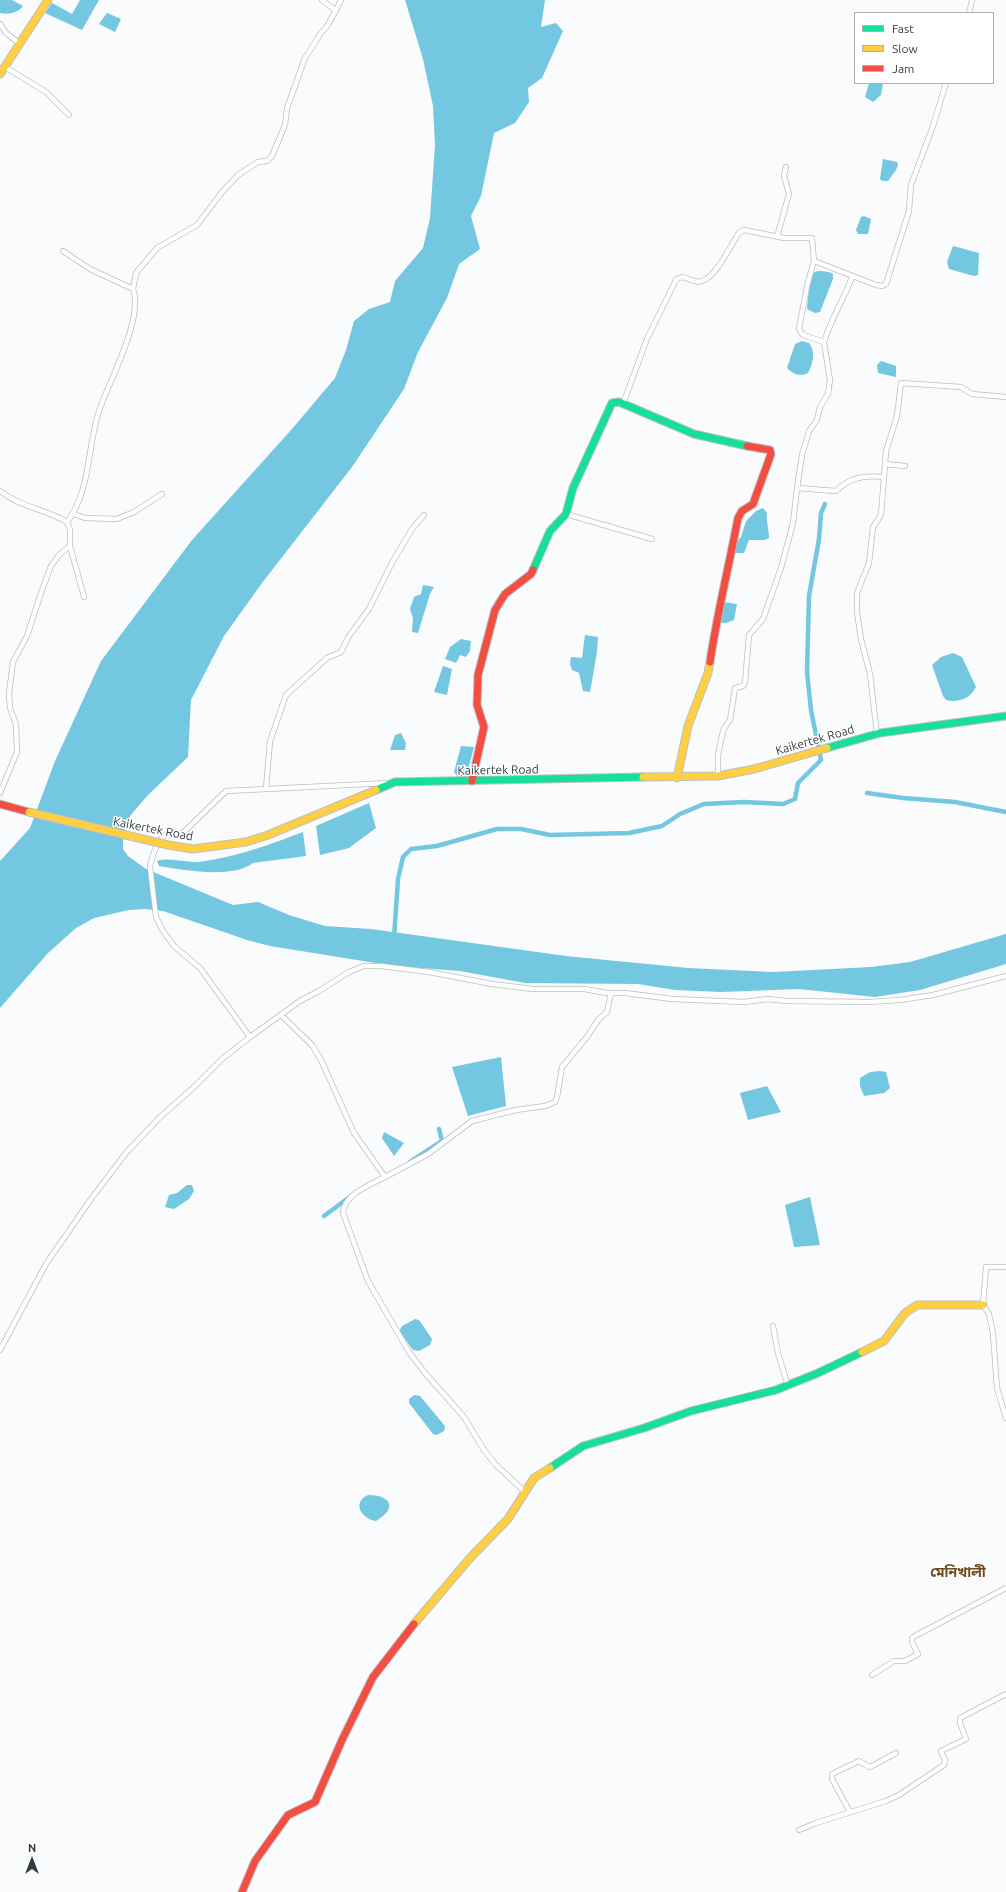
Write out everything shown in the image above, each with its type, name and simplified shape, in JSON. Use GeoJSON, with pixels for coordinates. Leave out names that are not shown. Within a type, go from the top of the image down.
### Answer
{"type":"FeatureCollection","features":[{"type":"Feature","properties":{"kind":"street"},"geometry":{"type":"LineString","coordinates":[[0,74],[48,0]]}},
{"type":"Feature","properties":{"kind":"street"},"geometry":{"type":"LineString","coordinates":[[322,0],[336,11]]}},
{"type":"Feature","properties":{"kind":"street"},"geometry":{"type":"LineString","coordinates":[[67,522],[74,514],[79,503],[90,443],[98,412],[130,337],[136,298],[133,290],[136,273],[157,248],[197,225],[223,191],[238,175],[258,162],[266,161],[272,156],[285,125],[287,108],[304,58],[328,25],[341,0]]}},
{"type":"Feature","properties":{"kind":"street"},"geometry":{"type":"LineString","coordinates":[[968,12],[972,0]]}},
{"type":"Feature","properties":{"kind":"street"},"geometry":{"type":"LineString","coordinates":[[0,24],[6,33],[20,43]]}},
{"type":"Feature","properties":{"kind":"street"},"geometry":{"type":"LineString","coordinates":[[5,67],[46,92],[69,116]]}},
{"type":"Feature","properties":{"kind":"street"},"geometry":{"type":"LineString","coordinates":[[814,261],[852,277],[882,286],[886,284],[909,211],[911,185],[933,126],[946,84]]}},
{"type":"Feature","properties":{"kind":"street"},"geometry":{"type":"LineString","coordinates":[[777,237],[789,194],[784,176],[786,167]]}},
{"type":"Feature","properties":{"kind":"street"},"geometry":{"type":"LineString","coordinates":[[623,404],[647,339],[676,280],[682,276],[695,282],[702,281],[710,277],[739,234],[744,230],[777,237],[812,238],[814,261],[807,286],[799,329],[803,335],[824,342]]}},
{"type":"Feature","properties":{"kind":"street"},"geometry":{"type":"LineString","coordinates":[[62,250],[90,269],[133,290]]}},
{"type":"Feature","properties":{"kind":"street"},"geometry":{"type":"LineString","coordinates":[[718,776],[718,755],[724,728],[730,720],[736,688],[743,686],[745,683],[749,636],[763,620],[783,561],[793,523],[796,488],[809,431],[817,420],[820,407],[828,394],[830,380],[824,342],[831,320],[845,296],[852,277]]}},
{"type":"Feature","properties":{"kind":"street"},"geometry":{"type":"LineString","coordinates":[[877,734],[870,674],[861,639],[860,624],[857,612],[858,593],[869,563],[873,527],[881,515],[885,464],[890,436],[900,403],[901,383],[955,386],[965,388],[972,394],[1006,397]]}},
{"type":"Feature","properties":{"kind":"street"},"geometry":{"type":"LineString","coordinates":[[472,781],[484,727],[477,705],[478,675],[495,610],[505,594],[531,574],[550,531],[566,514],[573,488],[608,409],[614,402],[623,404],[694,434],[725,442],[767,449],[770,450],[771,454],[752,504],[742,511],[738,518],[726,583],[716,620],[708,673],[688,726],[677,778]]}},
{"type":"Feature","properties":{"kind":"street"},"geometry":{"type":"LineString","coordinates":[[885,464],[905,466]]}},
{"type":"Feature","properties":{"kind":"street"},"geometry":{"type":"LineString","coordinates":[[796,488],[836,491],[844,483],[861,476],[884,477]]}},
{"type":"Feature","properties":{"kind":"street"},"geometry":{"type":"LineString","coordinates":[[0,492],[25,505],[56,516],[67,522],[70,530],[70,546],[84,597]]}},
{"type":"Feature","properties":{"kind":"street"},"geometry":{"type":"LineString","coordinates":[[74,514],[86,518],[117,519],[134,512],[162,494]]}},
{"type":"Feature","properties":{"kind":"street"},"geometry":{"type":"LineString","coordinates":[[566,514],[652,539]]}},
{"type":"Feature","properties":{"kind":"street"},"geometry":{"type":"LineString","coordinates":[[266,789],[270,741],[286,695],[327,658],[341,652],[349,636],[369,609],[393,561],[412,529],[424,515]]}},
{"type":"Feature","properties":{"kind":"street"},"geometry":{"type":"LineString","coordinates":[[0,793],[17,752],[16,724],[10,708],[9,693],[13,662],[27,636],[51,566],[59,555],[70,546]]}},
{"type":"Feature","properties":{"kind":"street","name":"Kaikertek Road"},"geometry":{"type":"LineString","coordinates":[[0,804],[168,845],[193,849],[208,848],[246,842],[268,835],[395,782],[677,778],[718,776],[754,769],[830,746],[877,734],[1006,716]]}},
{"type":"Feature","properties":{"kind":"street"},"geometry":{"type":"LineString","coordinates":[[250,1038],[200,968],[174,946],[156,917],[150,867],[151,858],[162,837],[166,835],[182,834],[209,810],[223,793],[229,790],[395,782]]}},
{"type":"Feature","properties":{"kind":"street"},"geometry":{"type":"LineString","coordinates":[[0,1350],[46,1264],[91,1199],[126,1153],[159,1118],[193,1088],[222,1059],[281,1014],[349,972],[364,966],[381,966],[429,972],[492,984],[533,989],[584,989],[672,999],[744,1002],[768,999],[787,1001],[879,1002],[933,995],[1006,976]]}},
{"type":"Feature","properties":{"kind":"street"},"geometry":{"type":"LineString","coordinates":[[525,1492],[495,1464],[484,1450],[464,1417],[425,1373],[409,1352],[368,1281],[343,1213],[343,1208],[350,1198],[384,1176],[428,1154],[472,1121],[516,1110],[545,1106],[555,1102],[558,1096],[562,1067],[587,1038],[598,1020],[607,1012],[611,992]]}},
{"type":"Feature","properties":{"kind":"street"},"geometry":{"type":"LineString","coordinates":[[281,1014],[315,1050],[354,1133],[384,1176]]}},
{"type":"Feature","properties":{"kind":"street"},"geometry":{"type":"LineString","coordinates":[[1006,1267],[986,1267],[983,1304],[989,1314],[993,1333],[997,1388],[1006,1418]]}},
{"type":"Feature","properties":{"kind":"street"},"geometry":{"type":"LineString","coordinates":[[242,1892],[255,1860],[291,1811],[312,1806],[315,1802],[342,1740],[374,1677],[399,1640],[470,1558],[508,1519],[534,1478],[583,1446],[644,1428],[691,1410],[788,1386],[884,1341],[905,1313],[917,1305],[983,1304]]}},
{"type":"Feature","properties":{"kind":"street"},"geometry":{"type":"LineString","coordinates":[[774,1326],[778,1353],[788,1386]]}},
{"type":"Feature","properties":{"kind":"street"},"geometry":{"type":"LineString","coordinates":[[872,1675],[894,1661],[905,1661],[918,1654],[912,1642],[912,1638],[915,1636],[1006,1588]]}},
{"type":"Feature","properties":{"kind":"street"},"geometry":{"type":"LineString","coordinates":[[799,1830],[816,1823],[883,1802],[899,1795],[945,1763],[942,1751],[966,1739],[960,1723],[960,1718],[1006,1694]]}},
{"type":"Feature","properties":{"kind":"street"},"geometry":{"type":"LineString","coordinates":[[850,1812],[832,1778],[832,1774],[859,1761],[869,1767],[896,1753]]}},
{"type":"Feature","properties":{"kind":"water"},"geometry":{"type":"Polygon","coordinates":[[[0,0],[12,0],[23,6],[13,13],[0,13],[0,0]]]}},
{"type":"Feature","properties":{"kind":"water"},"geometry":{"type":"Polygon","coordinates":[[[80,0],[99,0],[82,30],[45,13],[52,3],[72,14],[80,0]]]}},
{"type":"Feature","properties":{"kind":"water"},"geometry":{"type":"Polygon","coordinates":[[[405,0],[545,0],[541,27],[556,23],[563,31],[542,78],[528,88],[529,102],[515,123],[494,133],[481,196],[471,216],[480,249],[459,264],[447,298],[418,352],[404,389],[352,467],[262,583],[224,636],[191,700],[188,757],[148,795],[130,816],[124,832],[123,849],[128,856],[146,869],[233,905],[258,902],[289,915],[325,926],[371,929],[566,956],[688,968],[773,972],[871,967],[910,962],[1006,934],[1006,964],[920,990],[875,997],[799,989],[721,992],[675,990],[638,984],[525,983],[460,971],[394,966],[270,946],[247,940],[163,911],[145,909],[129,910],[94,918],[76,928],[48,953],[0,1008],[0,861],[30,828],[55,761],[101,661],[192,540],[292,429],[335,378],[346,350],[354,321],[369,309],[390,302],[395,281],[423,248],[430,218],[435,145],[433,106],[423,59],[405,0]]]}},
{"type":"Feature","properties":{"kind":"water"},"geometry":{"type":"Polygon","coordinates":[[[107,13],[121,19],[115,32],[99,24],[107,13]]]}},
{"type":"Feature","properties":{"kind":"water"},"geometry":{"type":"Polygon","coordinates":[[[869,84],[883,84],[881,95],[873,102],[865,97],[869,84]]]}},
{"type":"Feature","properties":{"kind":"water"},"geometry":{"type":"Polygon","coordinates":[[[883,159],[897,162],[898,165],[888,181],[882,181],[880,179],[883,159]]]}},
{"type":"Feature","properties":{"kind":"water"},"geometry":{"type":"Polygon","coordinates":[[[864,216],[871,219],[868,234],[858,234],[856,230],[861,217],[864,216]]]}},
{"type":"Feature","properties":{"kind":"water"},"geometry":{"type":"Polygon","coordinates":[[[953,246],[979,253],[978,275],[974,276],[949,269],[947,262],[953,246]]]}},
{"type":"Feature","properties":{"kind":"water"},"geometry":{"type":"Polygon","coordinates":[[[821,271],[833,274],[833,279],[820,312],[815,313],[807,309],[809,289],[813,274],[821,271]]]}},
{"type":"Feature","properties":{"kind":"water"},"geometry":{"type":"Polygon","coordinates":[[[802,341],[809,343],[811,346],[813,358],[808,373],[799,375],[787,368],[795,344],[802,341]]]}},
{"type":"Feature","properties":{"kind":"water"},"geometry":{"type":"Polygon","coordinates":[[[881,361],[896,366],[896,377],[878,373],[877,365],[881,361]]]}},
{"type":"Feature","properties":{"kind":"water"},"geometry":{"type":"Polygon","coordinates":[[[763,508],[767,513],[769,538],[765,540],[749,540],[744,553],[734,553],[736,542],[741,537],[746,521],[756,511],[763,508]]]}},
{"type":"Feature","properties":{"kind":"water"},"geometry":{"type":"Polygon","coordinates":[[[423,585],[434,587],[430,594],[418,633],[412,632],[413,618],[410,609],[414,597],[421,594],[423,585]]]}},
{"type":"Feature","properties":{"kind":"water"},"geometry":{"type":"Polygon","coordinates":[[[724,602],[737,604],[734,620],[726,623],[720,623],[718,620],[724,602]]]}},
{"type":"Feature","properties":{"kind":"water"},"geometry":{"type":"Polygon","coordinates":[[[585,635],[598,637],[590,692],[583,691],[579,673],[572,670],[570,664],[571,657],[582,658],[585,635]]]}},
{"type":"Feature","properties":{"kind":"water"},"geometry":{"type":"Polygon","coordinates":[[[461,639],[471,641],[470,651],[466,657],[460,655],[456,663],[445,659],[450,647],[461,639]]]}},
{"type":"Feature","properties":{"kind":"water"},"geometry":{"type":"Polygon","coordinates":[[[953,653],[962,657],[976,687],[967,697],[950,701],[946,700],[943,696],[932,665],[941,657],[953,653]]]}},
{"type":"Feature","properties":{"kind":"water"},"geometry":{"type":"Polygon","coordinates":[[[443,666],[452,669],[447,695],[434,692],[443,666]]]}},
{"type":"Feature","properties":{"kind":"water"},"geometry":{"type":"Polygon","coordinates":[[[401,733],[406,743],[405,750],[390,750],[395,735],[401,733]]]}},
{"type":"Feature","properties":{"kind":"water"},"geometry":{"type":"Polygon","coordinates":[[[461,746],[474,747],[466,778],[458,777],[454,772],[461,746]]]}},
{"type":"Feature","properties":{"kind":"water"},"geometry":{"type":"Polygon","coordinates":[[[369,803],[376,828],[349,848],[320,855],[316,826],[369,803]]]}},
{"type":"Feature","properties":{"kind":"water"},"geometry":{"type":"Polygon","coordinates":[[[303,832],[306,856],[253,863],[244,868],[233,871],[194,871],[159,866],[157,861],[173,860],[199,862],[213,860],[252,850],[303,832]]]}},
{"type":"Feature","properties":{"kind":"water"},"geometry":{"type":"Polygon","coordinates":[[[501,1057],[506,1106],[468,1116],[452,1067],[501,1057]]]}},
{"type":"Feature","properties":{"kind":"water"},"geometry":{"type":"Polygon","coordinates":[[[870,1072],[886,1072],[890,1088],[884,1093],[864,1096],[860,1086],[860,1078],[870,1072]]]}},
{"type":"Feature","properties":{"kind":"water"},"geometry":{"type":"Polygon","coordinates":[[[767,1086],[781,1112],[748,1120],[740,1093],[767,1086]]]}},
{"type":"Feature","properties":{"kind":"water"},"geometry":{"type":"Polygon","coordinates":[[[384,1132],[404,1143],[394,1156],[382,1138],[384,1132]]]}},
{"type":"Feature","properties":{"kind":"water"},"geometry":{"type":"Polygon","coordinates":[[[187,1185],[192,1185],[194,1191],[189,1199],[174,1209],[165,1207],[169,1195],[177,1193],[187,1185]]]}},
{"type":"Feature","properties":{"kind":"water"},"geometry":{"type":"Polygon","coordinates":[[[810,1197],[820,1245],[794,1247],[785,1205],[810,1197]]]}},
{"type":"Feature","properties":{"kind":"water"},"geometry":{"type":"Polygon","coordinates":[[[415,1319],[419,1320],[432,1339],[430,1345],[419,1351],[413,1350],[399,1331],[402,1326],[415,1319]]]}},
{"type":"Feature","properties":{"kind":"water"},"geometry":{"type":"Polygon","coordinates":[[[414,1395],[420,1396],[445,1426],[444,1431],[437,1435],[433,1434],[409,1403],[409,1399],[414,1395]]]}},
{"type":"Feature","properties":{"kind":"water"},"geometry":{"type":"Polygon","coordinates":[[[368,1495],[382,1497],[389,1503],[387,1511],[376,1521],[366,1517],[360,1510],[360,1502],[368,1495]]]}},
{"type":"Feature","properties":{"kind":"waterway"},"geometry":{"type":"LineString","coordinates":[[394,938],[398,879],[403,857],[411,849],[437,846],[497,829],[521,829],[550,835],[629,833],[662,826],[680,814],[704,804],[744,802],[783,804],[795,799],[798,783],[821,760],[811,710],[807,672],[809,596],[819,539],[821,513],[825,504]]}},
{"type":"Feature","properties":{"kind":"waterway"},"geometry":{"type":"LineString","coordinates":[[867,793],[903,798],[955,802],[1006,812]]}},
{"type":"Feature","properties":{"kind":"waterway"},"geometry":{"type":"LineString","coordinates":[[410,1162],[442,1141],[439,1129]]}},
{"type":"Feature","properties":{"kind":"waterway"},"geometry":{"type":"LineString","coordinates":[[324,1216],[351,1196]]}},
{"type":"Feature","properties":{"kind":"traffic: fast"},"geometry":{"type":"LineString","coordinates":[[533,570],[550,531],[566,514],[573,488],[612,403],[619,402],[694,434],[747,446]]}},
{"type":"Feature","properties":{"kind":"traffic: fast"},"geometry":{"type":"LineString","coordinates":[[827,748],[880,733],[1006,716]]}},
{"type":"Feature","properties":{"kind":"traffic: fast"},"geometry":{"type":"LineString","coordinates":[[376,790],[395,782],[643,777]]}},
{"type":"Feature","properties":{"kind":"traffic: fast"},"geometry":{"type":"LineString","coordinates":[[550,1468],[583,1446],[644,1428],[691,1411],[776,1390],[818,1373],[862,1352]]}},
{"type":"Feature","properties":{"kind":"traffic: slow"},"geometry":{"type":"LineString","coordinates":[[0,74],[48,0]]}},
{"type":"Feature","properties":{"kind":"traffic: slow"},"geometry":{"type":"LineString","coordinates":[[677,778],[688,726],[708,673],[710,662]]}},
{"type":"Feature","properties":{"kind":"traffic: slow"},"geometry":{"type":"LineString","coordinates":[[643,777],[718,776],[754,769],[827,748]]}},
{"type":"Feature","properties":{"kind":"traffic: slow"},"geometry":{"type":"LineString","coordinates":[[168,845],[193,849],[246,842],[268,835],[376,790]]}},
{"type":"Feature","properties":{"kind":"traffic: slow"},"geometry":{"type":"LineString","coordinates":[[29,812],[168,845]]}},
{"type":"Feature","properties":{"kind":"traffic: slow"},"geometry":{"type":"LineString","coordinates":[[862,1352],[884,1341],[905,1313],[917,1305],[983,1305]]}},
{"type":"Feature","properties":{"kind":"traffic: slow"},"geometry":{"type":"LineString","coordinates":[[414,1624],[470,1558],[508,1519],[534,1478],[550,1468]]}},
{"type":"Feature","properties":{"kind":"traffic: jam"},"geometry":{"type":"LineString","coordinates":[[710,662],[738,518],[742,511],[753,504],[771,454],[770,450],[747,446]]}},
{"type":"Feature","properties":{"kind":"traffic: jam"},"geometry":{"type":"LineString","coordinates":[[472,781],[484,727],[477,705],[478,675],[495,610],[505,594],[531,574],[533,570]]}},
{"type":"Feature","properties":{"kind":"traffic: jam"},"geometry":{"type":"LineString","coordinates":[[0,804],[29,812]]}},
{"type":"Feature","properties":{"kind":"traffic: jam"},"geometry":{"type":"LineString","coordinates":[[242,1892],[255,1861],[288,1815],[315,1802],[342,1740],[373,1677],[414,1624]]}},
{"type":"Feature","properties":{"kind":"district","name":"মেনিখালী"},"geometry":{"type":"Point","coordinates":[958,1572]}}]}
